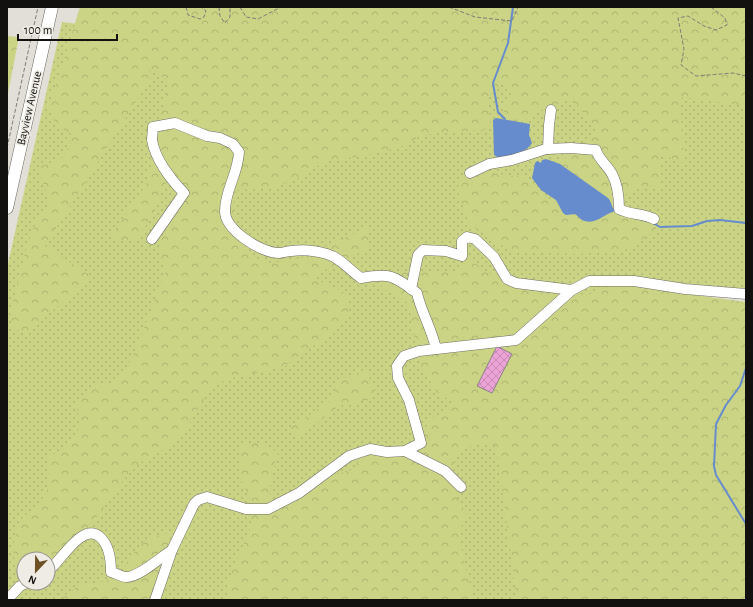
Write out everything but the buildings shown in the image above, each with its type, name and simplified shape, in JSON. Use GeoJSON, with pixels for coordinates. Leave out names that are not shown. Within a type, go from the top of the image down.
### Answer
{"type":"FeatureCollection","features":[{"type":"Feature","properties":{"kind":"main road","name":"Bayview Avenue"},"geometry":{"type":"LineString","coordinates":[[7,208],[52,7]]}},
{"type":"Feature","properties":{"kind":"lane"},"geometry":{"type":"LineString","coordinates":[[548,149],[551,110]]}},
{"type":"Feature","properties":{"kind":"lane"},"geometry":{"type":"LineString","coordinates":[[152,239],[184,193],[175,184],[158,156],[152,140],[153,127],[175,123],[207,136],[220,138],[233,144],[239,152],[238,166],[226,192],[224,213],[234,230],[249,242],[264,250],[279,253],[305,248],[338,258],[361,278],[377,275],[393,276],[417,293],[420,309],[429,325],[436,349]]}},
{"type":"Feature","properties":{"kind":"lane"},"geometry":{"type":"LineString","coordinates":[[470,173],[489,164],[548,149],[571,148],[596,150],[598,158],[612,174],[619,196],[619,209],[624,212],[648,215],[654,219]]}},
{"type":"Feature","properties":{"kind":"lane"},"geometry":{"type":"LineString","coordinates":[[411,289],[418,255],[423,250],[446,251],[462,256],[462,241],[467,237],[475,239],[494,257],[507,279],[516,284],[572,290]]}},
{"type":"Feature","properties":{"kind":"lane"},"geometry":{"type":"LineString","coordinates":[[405,452],[421,443],[409,400],[398,378],[397,366],[404,356],[419,351],[516,340],[572,290],[589,281],[634,281],[685,289],[746,294]]}},
{"type":"Feature","properties":{"kind":"lane"},"geometry":{"type":"LineString","coordinates":[[155,600],[172,550],[194,504],[198,500],[207,497],[246,509],[268,509],[299,493],[349,456],[370,449],[387,452],[405,452],[445,471],[461,487]]}},
{"type":"Feature","properties":{"kind":"lane"},"geometry":{"type":"LineString","coordinates":[[56,565],[69,547],[80,537],[89,534],[97,534],[104,540],[107,546],[111,572],[126,577],[139,575],[147,567],[172,550]]}},
{"type":"Feature","properties":{"kind":"lane"},"geometry":{"type":"LineString","coordinates":[[7,600],[16,590]]}},
{"type":"Feature","properties":{"kind":"path"},"geometry":{"type":"LineString","coordinates":[[7,148],[38,7]]}},
{"type":"Feature","properties":{"kind":"path"},"geometry":{"type":"LineString","coordinates":[[186,7],[188,15],[200,19],[204,17],[206,11],[201,7]]}},
{"type":"Feature","properties":{"kind":"path"},"geometry":{"type":"LineString","coordinates":[[219,7],[220,16],[226,23],[230,17],[230,7]]}},
{"type":"Feature","properties":{"kind":"path"},"geometry":{"type":"LineString","coordinates":[[240,7],[246,17],[258,19],[282,7]]}},
{"type":"Feature","properties":{"kind":"path"},"geometry":{"type":"LineString","coordinates":[[449,7],[476,17],[512,21],[518,7]]}},
{"type":"Feature","properties":{"kind":"path"},"geometry":{"type":"LineString","coordinates":[[711,7],[725,18],[727,25],[716,30],[704,26],[688,16],[678,18],[684,49],[682,65],[696,76],[733,73],[746,76]]}},
{"type":"Feature","properties":{"kind":"green space"},"geometry":{"type":"Polygon","coordinates":[[[80,7],[746,7],[746,106],[683,97],[680,100],[684,163],[660,154],[659,187],[637,188],[627,194],[623,199],[616,213],[641,221],[659,222],[655,231],[622,252],[600,251],[579,254],[512,252],[469,224],[457,189],[465,175],[486,173],[527,177],[531,186],[558,204],[564,217],[570,214],[575,215],[580,221],[591,220],[556,165],[599,131],[572,99],[540,111],[521,122],[506,119],[503,116],[506,103],[511,94],[503,83],[487,98],[491,128],[443,132],[421,136],[400,147],[378,153],[324,162],[301,177],[271,188],[237,190],[234,200],[236,223],[245,252],[251,257],[271,263],[297,259],[367,228],[369,248],[311,277],[350,295],[347,317],[331,336],[305,351],[284,367],[227,379],[208,392],[185,431],[166,448],[141,462],[125,478],[56,571],[56,551],[16,551],[16,571],[13,546],[19,522],[25,515],[37,507],[47,491],[49,457],[59,452],[76,436],[79,422],[76,402],[96,383],[109,385],[124,375],[136,349],[165,273],[159,246],[182,189],[174,178],[166,182],[152,216],[138,238],[123,241],[110,237],[147,183],[169,80],[148,69],[151,78],[45,246],[91,276],[71,296],[27,331],[14,330],[10,313],[26,249],[37,219],[49,208],[49,200],[38,167],[62,158],[67,149],[71,134],[56,125],[49,107],[80,7]]]}},
{"type":"Feature","properties":{"kind":"green space"},"geometry":{"type":"Polygon","coordinates":[[[62,22],[634,89],[746,97],[746,292],[655,284],[514,536],[525,600],[7,600],[7,268],[62,22]]]}},
{"type":"Feature","properties":{"kind":"green space"},"geometry":{"type":"Polygon","coordinates":[[[7,36],[19,37],[7,98],[7,36]]]}},
{"type":"Feature","properties":{"kind":"green space"},"geometry":{"type":"Polygon","coordinates":[[[467,258],[499,280],[548,283],[554,292],[563,296],[572,293],[587,295],[615,284],[746,302],[746,600],[517,600],[496,445],[475,443],[455,456],[451,487],[469,518],[465,519],[462,526],[461,536],[464,558],[474,600],[229,600],[228,581],[251,527],[250,499],[241,480],[239,446],[251,443],[260,443],[273,449],[278,454],[270,483],[272,504],[275,512],[317,480],[354,469],[360,458],[372,447],[426,462],[422,444],[425,429],[434,417],[451,409],[452,400],[438,395],[418,360],[409,304],[396,294],[380,289],[388,274],[414,271],[459,271],[467,258]]]}},
{"type":"Feature","properties":{"kind":"green space"},"geometry":{"type":"Polygon","coordinates":[[[366,369],[375,392],[369,400],[339,406],[296,439],[289,429],[327,403],[340,380],[366,369]]]}},
{"type":"Feature","properties":{"kind":"green space"},"geometry":{"type":"Polygon","coordinates":[[[170,533],[168,574],[146,600],[61,600],[62,597],[80,585],[101,582],[121,575],[134,552],[140,546],[152,538],[170,533]]]}},
{"type":"Feature","properties":{"kind":"water"},"geometry":{"type":"Polygon","coordinates":[[[496,118],[530,124],[529,135],[532,143],[529,147],[518,154],[509,157],[500,159],[494,155],[493,120],[496,118]]]}},
{"type":"Feature","properties":{"kind":"water"},"geometry":{"type":"Polygon","coordinates":[[[546,159],[560,164],[608,198],[615,211],[591,222],[582,220],[575,214],[566,215],[563,213],[556,200],[541,190],[532,178],[535,163],[537,161],[541,163],[542,160],[546,159]]]}},
{"type":"Feature","properties":{"kind":"waterway"},"geometry":{"type":"LineString","coordinates":[[505,119],[498,112],[493,83],[508,43],[513,7]]}},
{"type":"Feature","properties":{"kind":"waterway"},"geometry":{"type":"LineString","coordinates":[[633,217],[647,221]]}},
{"type":"Feature","properties":{"kind":"waterway"},"geometry":{"type":"LineString","coordinates":[[653,223],[660,227],[692,226],[707,221],[720,220],[746,223]]}},
{"type":"Feature","properties":{"kind":"waterway"},"geometry":{"type":"LineString","coordinates":[[746,368],[740,386],[726,405],[716,424],[714,466],[716,475],[746,524]]}}]}
